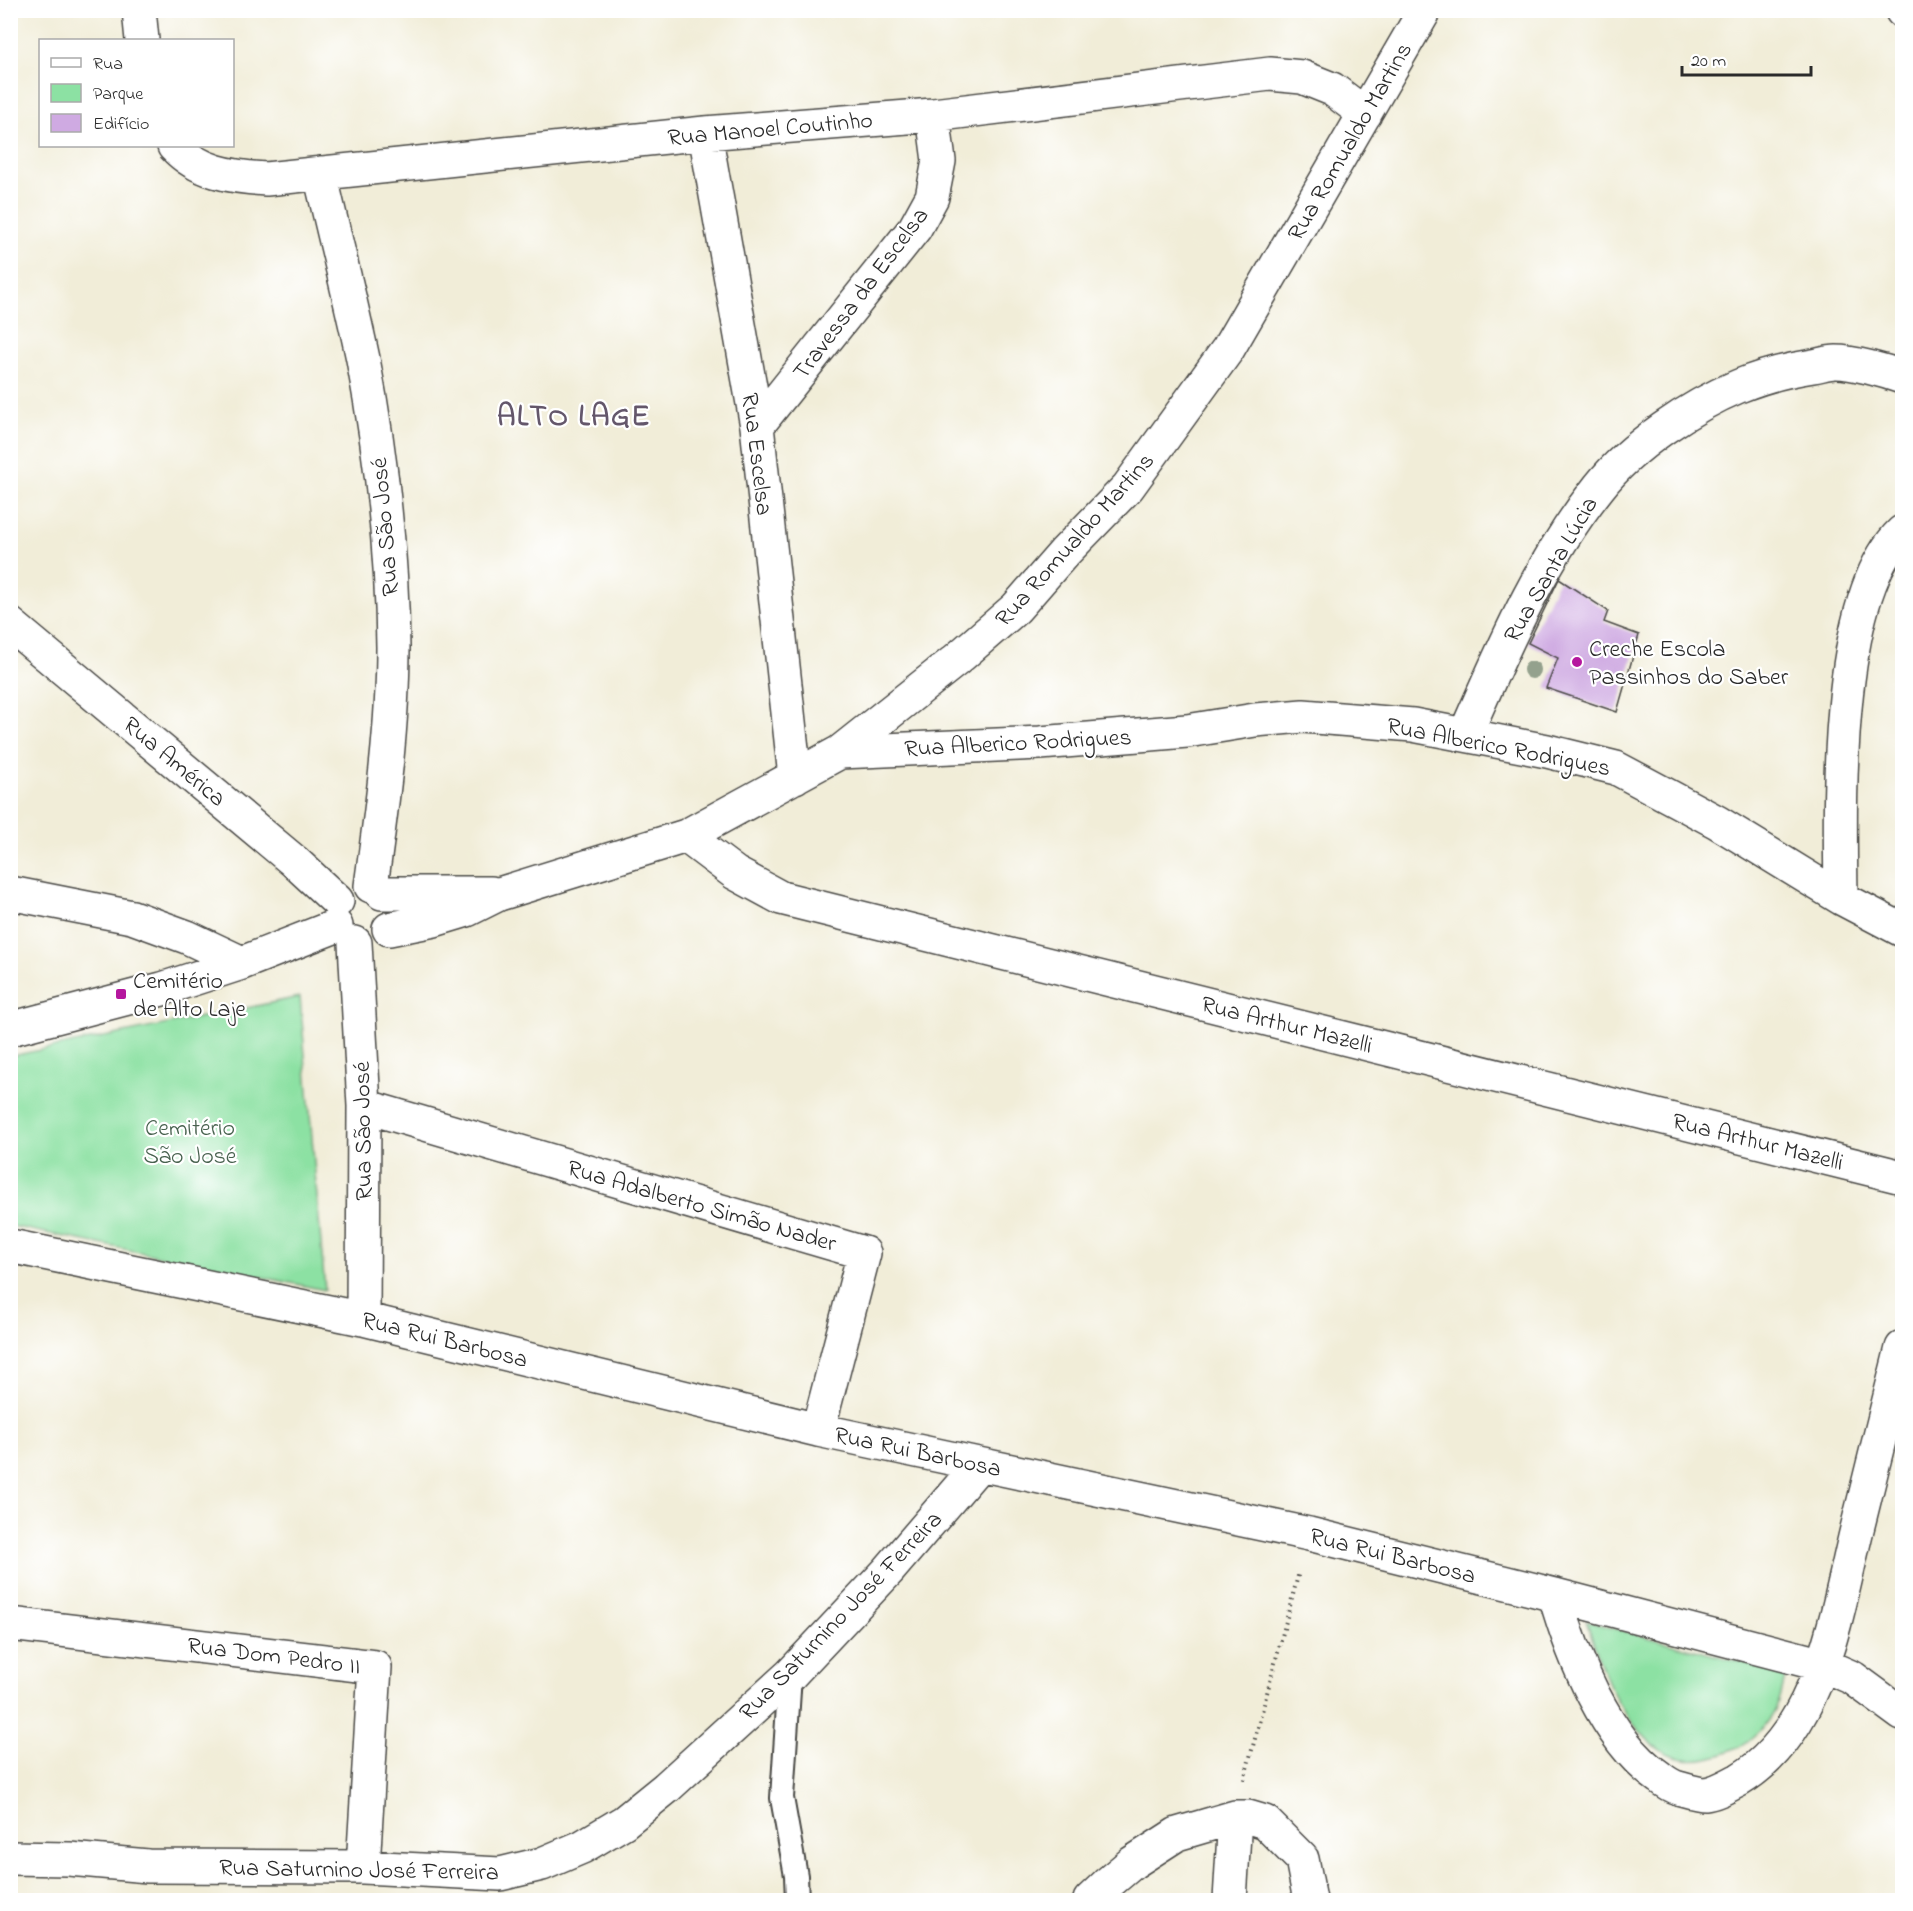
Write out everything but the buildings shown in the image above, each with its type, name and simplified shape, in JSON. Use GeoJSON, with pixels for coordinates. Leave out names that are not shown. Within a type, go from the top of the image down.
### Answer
{"type":"FeatureCollection","features":[{"type":"Feature","properties":{"kind":"street"},"geometry":{"type":"LineString","coordinates":[[139,10],[142,39]]}},
{"type":"Feature","properties":{"kind":"street","name":"Rua Romualdo Martins"},"geometry":{"type":"LineString","coordinates":[[499,894],[686,836],[795,777],[840,752],[956,660],[1016,608],[1064,553],[1128,487],[1228,349],[1425,10]]}},
{"type":"Feature","properties":{"kind":"street","name":"Rua Manoel Coutinho"},"geometry":{"type":"LineString","coordinates":[[175,147],[207,170],[234,177],[266,179],[705,133],[933,115],[1270,74],[1302,77],[1332,89],[1365,114]]}},
{"type":"Feature","properties":{"kind":"street","name":"Travessa da Escelsa"},"geometry":{"type":"LineString","coordinates":[[757,426],[915,228],[932,196],[939,161],[933,115]]}},
{"type":"Feature","properties":{"kind":"street","name":"Rua Escelsa"},"geometry":{"type":"LineString","coordinates":[[705,133],[757,426],[795,777]]}},
{"type":"Feature","properties":{"kind":"street","name":"Rua São José"},"geometry":{"type":"LineString","coordinates":[[320,173],[363,358],[386,513],[393,648],[388,757],[376,889]]}},
{"type":"Feature","properties":{"kind":"street","name":"Rua Santa Lúcia"},"geometry":{"type":"LineString","coordinates":[[1465,735],[1513,627],[1539,578],[1600,485],[1633,453],[1678,418],[1715,396],[1757,379],[1788,370],[1836,362],[1902,377]]}},
{"type":"Feature","properties":{"kind":"street"},"geometry":{"type":"LineString","coordinates":[[1841,898],[1840,790],[1849,669],[1868,590],[1883,557],[1902,532]]}},
{"type":"Feature","properties":{"kind":"street","name":"Rua América"},"geometry":{"type":"LineString","coordinates":[[10,624],[295,862],[343,923]]}},
{"type":"Feature","properties":{"kind":"street","name":"Rua Alberico Rodrigues"},"geometry":{"type":"LineString","coordinates":[[840,752],[1040,743],[1187,731],[1255,720],[1303,717],[1413,724],[1616,768],[1717,822],[1841,898],[1902,930]]}},
{"type":"Feature","properties":{"kind":"street","name":"Rua Arthur Mazelli"},"geometry":{"type":"LineString","coordinates":[[686,836],[735,873],[781,897],[1902,1177]]}},
{"type":"Feature","properties":{"kind":"street"},"geometry":{"type":"LineString","coordinates":[[343,923],[346,890],[358,885],[376,889],[499,894]]}},
{"type":"Feature","properties":{"kind":"street"},"geometry":{"type":"LineString","coordinates":[[343,923],[368,944],[381,939],[389,929],[392,916],[390,904],[376,889]]}},
{"type":"Feature","properties":{"kind":"street"},"geometry":{"type":"LineString","coordinates":[[10,893],[132,917],[187,937],[242,963]]}},
{"type":"Feature","properties":{"kind":"street"},"geometry":{"type":"LineString","coordinates":[[389,929],[434,921],[467,910],[499,894]]}},
{"type":"Feature","properties":{"kind":"street"},"geometry":{"type":"LineString","coordinates":[[10,1029],[162,989],[242,963],[343,923]]}},
{"type":"Feature","properties":{"kind":"street","name":"Rua São José"},"geometry":{"type":"LineString","coordinates":[[343,923],[363,1106],[363,1319]]}},
{"type":"Feature","properties":{"kind":"street","name":"Rua Adalberto Simão Nader"},"geometry":{"type":"LineString","coordinates":[[363,1106],[864,1253],[818,1430]]}},
{"type":"Feature","properties":{"kind":"street","name":"Rua Rui Barbosa"},"geometry":{"type":"LineString","coordinates":[[10,1246],[363,1319],[818,1430],[1309,1534],[1823,1665],[1853,1678],[1902,1714]]}},
{"type":"Feature","properties":{"kind":"street"},"geometry":{"type":"LineString","coordinates":[[1555,1595],[1567,1636],[1610,1724],[1631,1753],[1649,1771],[1673,1787],[1705,1794],[1730,1785],[1749,1774],[1772,1753],[1789,1732],[1823,1665],[1902,1348]]}},
{"type":"Feature","properties":{"kind":"street","name":"Rua Saturnino José Ferreira"},"geometry":{"type":"LineString","coordinates":[[10,1858],[69,1859],[148,1866],[363,1867],[500,1874],[542,1864],[582,1847],[624,1822],[666,1788],[790,1675],[888,1571],[979,1465]]}},
{"type":"Feature","properties":{"kind":"street","name":"Rua Dom Pedro II"},"geometry":{"type":"LineString","coordinates":[[10,1624],[375,1667],[363,1867]]}},
{"type":"Feature","properties":{"kind":"street"},"geometry":{"type":"LineString","coordinates":[[1230,1900],[1234,1817]]}},
{"type":"Feature","properties":{"kind":"street"},"geometry":{"type":"LineString","coordinates":[[1090,1900],[1132,1863],[1177,1834],[1234,1817],[1248,1817],[1265,1822],[1302,1859],[1310,1900]]}},
{"type":"Feature","properties":{"kind":"lane"},"geometry":{"type":"LineString","coordinates":[[790,1675],[782,1798],[798,1900]]}},
{"type":"Feature","properties":{"kind":"path","name":"Rua Rui Barbosa"},"geometry":{"type":"LineString","coordinates":[[1243,1784],[1301,1564]]}},
{"type":"Feature","properties":{"kind":"green space","name":"Cemitério São José"},"geometry":{"type":"Polygon","coordinates":[[[300,997],[325,1290],[11,1226],[11,1056],[300,997]]]}},
{"type":"Feature","properties":{"kind":"green space"},"geometry":{"type":"Polygon","coordinates":[[[1586,1621],[1786,1674],[1776,1709],[1759,1732],[1745,1744],[1729,1752],[1715,1757],[1686,1759],[1663,1752],[1645,1737],[1622,1708],[1607,1681],[1586,1621]]]}},
{"type":"Feature","properties":{"kind":"place","name":"Creche Escola Passinhos do Saber"},"geometry":{"type":"Point","coordinates":[1577,662]}},
{"type":"Feature","properties":{"kind":"place","name":"Cemitério de Alto Laje"},"geometry":{"type":"Point","coordinates":[121,994]}},
{"type":"Feature","properties":{"kind":"district","name":"ALTO LAGE"},"geometry":{"type":"Point","coordinates":[574,415]}}]}
